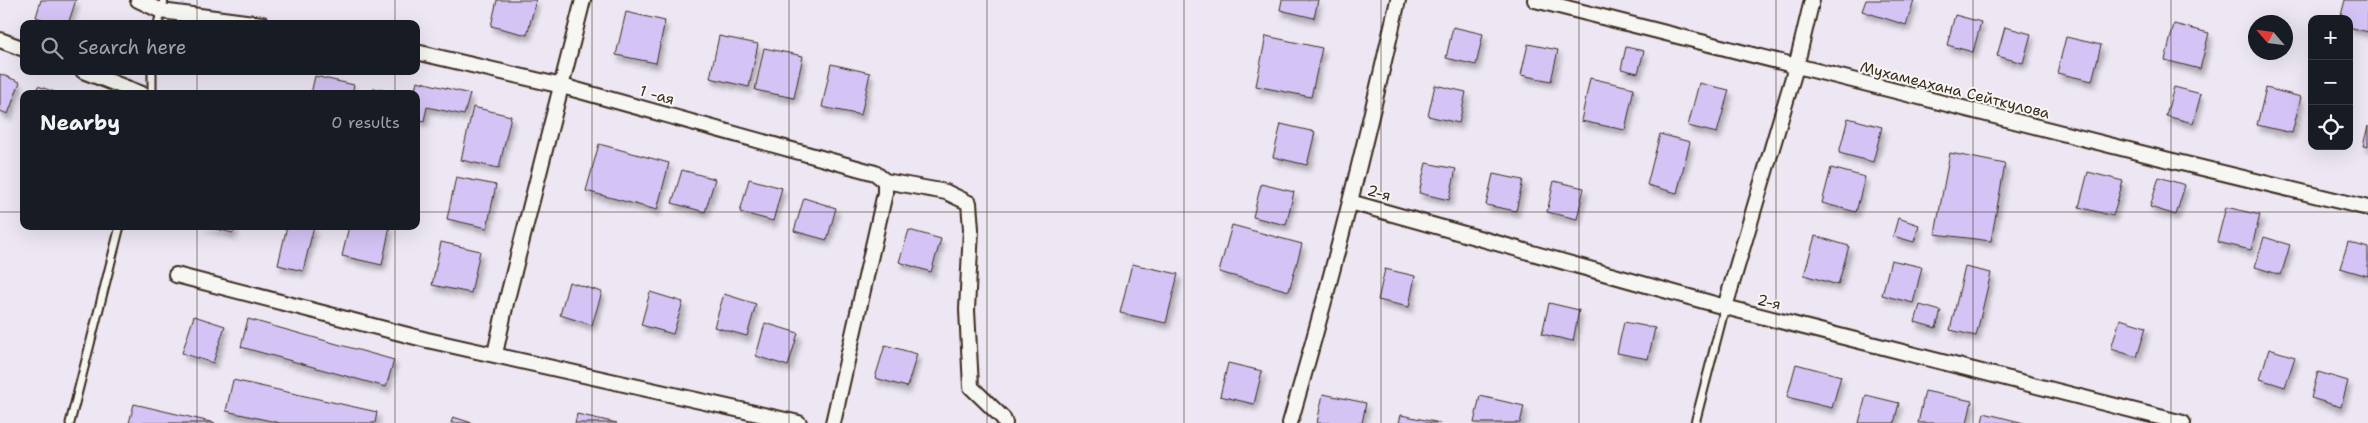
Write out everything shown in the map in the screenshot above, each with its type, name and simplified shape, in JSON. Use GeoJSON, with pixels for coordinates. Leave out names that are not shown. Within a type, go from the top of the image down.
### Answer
{"type":"FeatureCollection","features":[{"type":"Feature","properties":{"kind":"street"},"geometry":{"type":"LineString","coordinates":[[138,0],[161,11],[231,20]]}},
{"type":"Feature","properties":{"kind":"street"},"geometry":{"type":"LineString","coordinates":[[495,354],[506,303],[583,0]]}},
{"type":"Feature","properties":{"kind":"street"},"geometry":{"type":"LineString","coordinates":[[1290,423],[1331,283],[1361,164],[1398,0]]}},
{"type":"Feature","properties":{"kind":"street","name":"Мухамедхана Сейткулова"},"geometry":{"type":"LineString","coordinates":[[1536,0],[1796,67],[2368,208]]}},
{"type":"Feature","properties":{"kind":"street"},"geometry":{"type":"LineString","coordinates":[[1725,307],[1796,67],[1812,0]]}},
{"type":"Feature","properties":{"kind":"street"},"geometry":{"type":"LineString","coordinates":[[0,40],[20,48]]}},
{"type":"Feature","properties":{"kind":"street","name":"1 -ая"},"geometry":{"type":"LineString","coordinates":[[420,53],[562,86],[875,173],[885,181],[946,192],[969,203],[971,229],[966,310],[971,387],[1003,418],[1005,423]]}},
{"type":"Feature","properties":{"kind":"street"},"geometry":{"type":"LineString","coordinates":[[93,75],[132,90]]}},
{"type":"Feature","properties":{"kind":"street"},"geometry":{"type":"LineString","coordinates":[[833,423],[885,193],[885,181]]}},
{"type":"Feature","properties":{"kind":"street","name":"2-я"},"geometry":{"type":"LineString","coordinates":[[1350,202],[1725,307],[2183,423]]}},
{"type":"Feature","properties":{"kind":"street"},"geometry":{"type":"LineString","coordinates":[[176,275],[427,340],[799,423]]}},
{"type":"Feature","properties":{"kind":"lane"},"geometry":{"type":"LineString","coordinates":[[152,75],[152,90]]}},
{"type":"Feature","properties":{"kind":"lane"},"geometry":{"type":"LineString","coordinates":[[70,423],[119,230]]}},
{"type":"Feature","properties":{"kind":"lane"},"geometry":{"type":"LineString","coordinates":[[1695,423],[1725,307]]}},
{"type":"Feature","properties":{"kind":"building"},"geometry":{"type":"Polygon","coordinates":[[[41,0],[76,0],[69,20],[45,20],[36,17],[41,0]]]}},
{"type":"Feature","properties":{"kind":"building"},"geometry":{"type":"Polygon","coordinates":[[[497,0],[536,0],[527,35],[491,26],[497,0]]]}},
{"type":"Feature","properties":{"kind":"building"},"geometry":{"type":"Polygon","coordinates":[[[1282,0],[1318,0],[1314,18],[1280,10],[1282,0]]]}},
{"type":"Feature","properties":{"kind":"building"},"geometry":{"type":"Polygon","coordinates":[[[1866,0],[1914,0],[1906,25],[1862,11],[1866,0]]]}},
{"type":"Feature","properties":{"kind":"building"},"geometry":{"type":"Polygon","coordinates":[[[2345,0],[2368,0],[2368,32],[2353,28],[2353,15],[2341,15],[2345,0]]]}},
{"type":"Feature","properties":{"kind":"building"},"geometry":{"type":"Polygon","coordinates":[[[626,12],[665,21],[656,63],[616,55],[626,12]]]}},
{"type":"Feature","properties":{"kind":"building"},"geometry":{"type":"Polygon","coordinates":[[[1955,15],[1981,22],[1973,52],[1947,45],[1955,15]]]}},
{"type":"Feature","properties":{"kind":"building"},"geometry":{"type":"Polygon","coordinates":[[[2174,24],[2209,33],[2200,69],[2165,60],[2174,24]]]}},
{"type":"Feature","properties":{"kind":"building"},"geometry":{"type":"Polygon","coordinates":[[[1453,27],[1483,34],[1476,65],[1446,58],[1453,27]]]}},
{"type":"Feature","properties":{"kind":"building"},"geometry":{"type":"Polygon","coordinates":[[[2005,27],[2031,34],[2023,63],[1997,56],[2005,27]]]}},
{"type":"Feature","properties":{"kind":"building"},"geometry":{"type":"Polygon","coordinates":[[[719,36],[758,44],[749,87],[710,78],[719,36]]]}},
{"type":"Feature","properties":{"kind":"building"},"geometry":{"type":"Polygon","coordinates":[[[1266,36],[1322,48],[1311,97],[1256,86],[1266,36]]]}},
{"type":"Feature","properties":{"kind":"building"},"geometry":{"type":"Polygon","coordinates":[[[2066,37],[2101,45],[2092,81],[2057,73],[2066,37]]]}},
{"type":"Feature","properties":{"kind":"building"},"geometry":{"type":"Polygon","coordinates":[[[1528,44],[1558,50],[1551,81],[1521,75],[1528,44]]]}},
{"type":"Feature","properties":{"kind":"building"},"geometry":{"type":"Polygon","coordinates":[[[1626,47],[1644,51],[1638,73],[1621,69],[1626,47]]]}},
{"type":"Feature","properties":{"kind":"building"},"geometry":{"type":"Polygon","coordinates":[[[764,48],[803,56],[794,98],[755,90],[764,48]]]}},
{"type":"Feature","properties":{"kind":"building"},"geometry":{"type":"Polygon","coordinates":[[[831,64],[870,73],[861,115],[822,107],[831,64]]]}},
{"type":"Feature","properties":{"kind":"building"},"geometry":{"type":"Polygon","coordinates":[[[0,74],[20,82],[8,114],[0,111],[0,74]]]}},
{"type":"Feature","properties":{"kind":"building"},"geometry":{"type":"Polygon","coordinates":[[[315,76],[354,85],[353,90],[312,90],[315,76]]]}},
{"type":"Feature","properties":{"kind":"building"},"geometry":{"type":"Polygon","coordinates":[[[1590,78],[1634,88],[1625,130],[1581,121],[1590,78]]]}},
{"type":"Feature","properties":{"kind":"building"},"geometry":{"type":"Polygon","coordinates":[[[417,81],[470,94],[464,115],[427,107],[424,121],[420,120],[420,90],[415,90],[417,81]]]}},
{"type":"Feature","properties":{"kind":"building"},"geometry":{"type":"Polygon","coordinates":[[[1699,83],[1729,90],[1717,133],[1688,126],[1699,83]]]}},
{"type":"Feature","properties":{"kind":"building"},"geometry":{"type":"Polygon","coordinates":[[[1435,85],[1466,92],[1459,123],[1428,116],[1435,85]]]}},
{"type":"Feature","properties":{"kind":"building"},"geometry":{"type":"Polygon","coordinates":[[[38,86],[49,90],[36,90],[38,86]]]}},
{"type":"Feature","properties":{"kind":"building"},"geometry":{"type":"Polygon","coordinates":[[[2174,87],[2201,94],[2193,123],[2166,116],[2174,87]]]}},
{"type":"Feature","properties":{"kind":"building"},"geometry":{"type":"Polygon","coordinates":[[[2266,88],[2301,97],[2292,133],[2257,125],[2266,88]]]}},
{"type":"Feature","properties":{"kind":"building"},"geometry":{"type":"Polygon","coordinates":[[[473,107],[511,116],[499,168],[461,160],[473,107]]]}},
{"type":"Feature","properties":{"kind":"building"},"geometry":{"type":"Polygon","coordinates":[[[1848,118],[1882,127],[1873,162],[1839,153],[1848,118]]]}},
{"type":"Feature","properties":{"kind":"building"},"geometry":{"type":"Polygon","coordinates":[[[1281,124],[1315,132],[1307,165],[1273,157],[1281,124]]]}},
{"type":"Feature","properties":{"kind":"building"},"geometry":{"type":"Polygon","coordinates":[[[2368,126],[2368,147],[2363,146],[2368,126]]]}},
{"type":"Feature","properties":{"kind":"building"},"geometry":{"type":"Polygon","coordinates":[[[1660,134],[1690,142],[1677,193],[1647,185],[1660,134]]]}},
{"type":"Feature","properties":{"kind":"building"},"geometry":{"type":"Polygon","coordinates":[[[599,144],[669,163],[657,210],[586,191],[599,144]]]}},
{"type":"Feature","properties":{"kind":"building"},"geometry":{"type":"Polygon","coordinates":[[[1950,153],[2005,164],[1991,241],[1935,234],[1950,153]]]}},
{"type":"Feature","properties":{"kind":"building"},"geometry":{"type":"Polygon","coordinates":[[[1426,163],[1456,169],[1449,200],[1419,193],[1426,163]]]}},
{"type":"Feature","properties":{"kind":"building"},"geometry":{"type":"Polygon","coordinates":[[[1831,168],[1865,177],[1856,212],[1822,203],[1831,168]]]}},
{"type":"Feature","properties":{"kind":"building"},"geometry":{"type":"Polygon","coordinates":[[[682,170],[715,179],[705,212],[672,203],[682,170]]]}},
{"type":"Feature","properties":{"kind":"building"},"geometry":{"type":"Polygon","coordinates":[[[2088,172],[2123,181],[2113,216],[2079,207],[2088,172]]]}},
{"type":"Feature","properties":{"kind":"building"},"geometry":{"type":"Polygon","coordinates":[[[1493,174],[1523,180],[1516,211],[1486,205],[1493,174]]]}},
{"type":"Feature","properties":{"kind":"building"},"geometry":{"type":"Polygon","coordinates":[[[456,177],[496,185],[487,228],[447,219],[456,177]]]}},
{"type":"Feature","properties":{"kind":"building"},"geometry":{"type":"Polygon","coordinates":[[[2159,177],[2185,185],[2176,215],[2150,207],[2159,177]]]}},
{"type":"Feature","properties":{"kind":"building"},"geometry":{"type":"Polygon","coordinates":[[[749,179],[782,188],[773,221],[740,212],[749,179]]]}},
{"type":"Feature","properties":{"kind":"building"},"geometry":{"type":"Polygon","coordinates":[[[1554,181],[1584,188],[1577,219],[1547,212],[1554,181]]]}},
{"type":"Feature","properties":{"kind":"building"},"geometry":{"type":"Polygon","coordinates":[[[1261,184],[1294,192],[1286,225],[1253,217],[1261,184]]]}},
{"type":"Feature","properties":{"kind":"building"},"geometry":{"type":"Polygon","coordinates":[[[804,198],[836,208],[827,240],[794,231],[804,198]]]}},
{"type":"Feature","properties":{"kind":"building"},"geometry":{"type":"Polygon","coordinates":[[[2226,207],[2260,215],[2251,250],[2217,242],[2226,207]]]}},
{"type":"Feature","properties":{"kind":"building"},"geometry":{"type":"Polygon","coordinates":[[[1898,218],[1919,225],[1914,242],[1893,236],[1898,218]]]}},
{"type":"Feature","properties":{"kind":"building"},"geometry":{"type":"Polygon","coordinates":[[[1232,225],[1302,244],[1289,291],[1219,272],[1232,225]]]}},
{"type":"Feature","properties":{"kind":"building"},"geometry":{"type":"Polygon","coordinates":[[[220,230],[234,230],[233,233],[220,230]]]}},
{"type":"Feature","properties":{"kind":"building"},"geometry":{"type":"Polygon","coordinates":[[[286,230],[313,230],[303,271],[278,265],[286,230]]]}},
{"type":"Feature","properties":{"kind":"building"},"geometry":{"type":"Polygon","coordinates":[[[348,230],[389,230],[382,265],[342,256],[348,230]]]}},
{"type":"Feature","properties":{"kind":"building"},"geometry":{"type":"Polygon","coordinates":[[[909,230],[941,239],[931,272],[899,262],[909,230]]]}},
{"type":"Feature","properties":{"kind":"building"},"geometry":{"type":"Polygon","coordinates":[[[1815,236],[1849,246],[1838,285],[1804,275],[1815,236]]]}},
{"type":"Feature","properties":{"kind":"building"},"geometry":{"type":"Polygon","coordinates":[[[2264,237],[2290,245],[2281,275],[2255,267],[2264,237]]]}},
{"type":"Feature","properties":{"kind":"building"},"geometry":{"type":"Polygon","coordinates":[[[441,242],[480,251],[471,293],[432,285],[441,242]]]}},
{"type":"Feature","properties":{"kind":"building"},"geometry":{"type":"Polygon","coordinates":[[[2348,242],[2368,248],[2368,276],[2340,268],[2348,242]]]}},
{"type":"Feature","properties":{"kind":"building"},"geometry":{"type":"Polygon","coordinates":[[[1891,260],[1922,267],[1913,303],[1882,295],[1891,260]]]}},
{"type":"Feature","properties":{"kind":"building"},"geometry":{"type":"Polygon","coordinates":[[[1132,264],[1178,274],[1166,323],[1120,313],[1132,264]]]}},
{"type":"Feature","properties":{"kind":"building"},"geometry":{"type":"Polygon","coordinates":[[[1965,267],[1991,273],[1976,336],[1950,330],[1965,267]]]}},
{"type":"Feature","properties":{"kind":"building"},"geometry":{"type":"Polygon","coordinates":[[[1385,269],[1415,276],[1409,307],[1378,300],[1385,269]]]}},
{"type":"Feature","properties":{"kind":"building"},"geometry":{"type":"Polygon","coordinates":[[[569,282],[602,292],[592,325],[560,315],[569,282]]]}},
{"type":"Feature","properties":{"kind":"building"},"geometry":{"type":"Polygon","coordinates":[[[650,292],[683,302],[673,334],[641,325],[650,292]]]}},
{"type":"Feature","properties":{"kind":"building"},"geometry":{"type":"Polygon","coordinates":[[[724,294],[756,304],[747,336],[714,327],[724,294]]]}},
{"type":"Feature","properties":{"kind":"building"},"geometry":{"type":"Polygon","coordinates":[[[1549,303],[1579,310],[1573,341],[1542,334],[1549,303]]]}},
{"type":"Feature","properties":{"kind":"building"},"geometry":{"type":"Polygon","coordinates":[[[1920,305],[1941,311],[1936,328],[1915,322],[1920,305]]]}},
{"type":"Feature","properties":{"kind":"building"},"geometry":{"type":"Polygon","coordinates":[[[194,316],[225,326],[213,363],[182,353],[194,316]]]}},
{"type":"Feature","properties":{"kind":"building"},"geometry":{"type":"Polygon","coordinates":[[[248,319],[394,360],[386,387],[241,347],[248,319]]]}},
{"type":"Feature","properties":{"kind":"building"},"geometry":{"type":"Polygon","coordinates":[[[2120,319],[2146,327],[2137,357],[2111,349],[2120,319]]]}},
{"type":"Feature","properties":{"kind":"building"},"geometry":{"type":"Polygon","coordinates":[[[1624,322],[1655,328],[1648,359],[1617,353],[1624,322]]]}},
{"type":"Feature","properties":{"kind":"building"},"geometry":{"type":"Polygon","coordinates":[[[765,323],[798,333],[788,366],[756,356],[765,323]]]}},
{"type":"Feature","properties":{"kind":"building"},"geometry":{"type":"Polygon","coordinates":[[[885,345],[917,354],[907,387],[875,378],[885,345]]]}},
{"type":"Feature","properties":{"kind":"building"},"geometry":{"type":"Polygon","coordinates":[[[2269,349],[2295,357],[2285,387],[2260,379],[2269,349]]]}},
{"type":"Feature","properties":{"kind":"building"},"geometry":{"type":"Polygon","coordinates":[[[1228,363],[1262,371],[1254,404],[1220,396],[1228,363]]]}},
{"type":"Feature","properties":{"kind":"building"},"geometry":{"type":"Polygon","coordinates":[[[1796,364],[1841,376],[1832,408],[1787,397],[1796,364]]]}},
{"type":"Feature","properties":{"kind":"building"},"geometry":{"type":"Polygon","coordinates":[[[2318,372],[2348,381],[2341,407],[2311,398],[2318,372]]]}},
{"type":"Feature","properties":{"kind":"building"},"geometry":{"type":"Polygon","coordinates":[[[233,380],[377,412],[375,423],[280,423],[226,411],[233,380]]]}},
{"type":"Feature","properties":{"kind":"building"},"geometry":{"type":"Polygon","coordinates":[[[1925,391],[1972,401],[1967,423],[1918,423],[1925,391]]]}},
{"type":"Feature","properties":{"kind":"building"},"geometry":{"type":"Polygon","coordinates":[[[1323,394],[1366,403],[1362,423],[1317,423],[1323,394]]]}},
{"type":"Feature","properties":{"kind":"building"},"geometry":{"type":"Polygon","coordinates":[[[1866,395],[1899,403],[1894,423],[1859,423],[1866,395]]]}},
{"type":"Feature","properties":{"kind":"building"},"geometry":{"type":"Polygon","coordinates":[[[1480,396],[1524,406],[1520,423],[1474,423],[1480,396]]]}},
{"type":"Feature","properties":{"kind":"building"},"geometry":{"type":"Polygon","coordinates":[[[134,404],[215,423],[129,423],[134,404]]]}},
{"type":"Feature","properties":{"kind":"building"},"geometry":{"type":"Polygon","coordinates":[[[1984,413],[2024,423],[1982,423],[1984,413]]]}},
{"type":"Feature","properties":{"kind":"building"},"geometry":{"type":"Polygon","coordinates":[[[577,414],[617,423],[575,423],[577,414]]]}},
{"type":"Feature","properties":{"kind":"building"},"geometry":{"type":"Polygon","coordinates":[[[1401,415],[1440,423],[1399,423],[1401,415]]]}},
{"type":"Feature","properties":{"kind":"building"},"geometry":{"type":"Polygon","coordinates":[[[453,417],[472,423],[451,423],[453,417]]]}}]}
